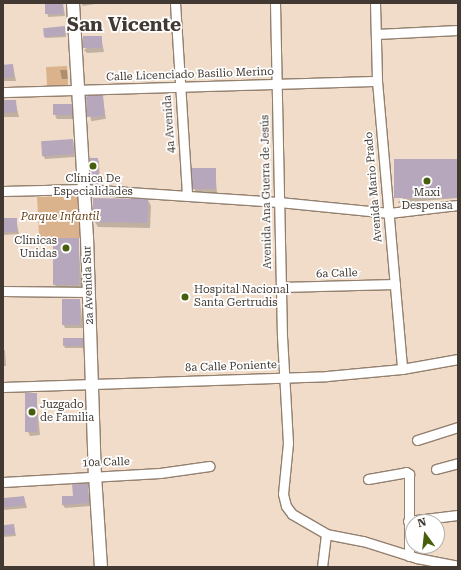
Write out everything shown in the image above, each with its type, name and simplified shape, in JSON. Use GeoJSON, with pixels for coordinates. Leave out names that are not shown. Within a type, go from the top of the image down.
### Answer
{"type":"FeatureCollection","features":[{"type":"Feature","properties":{"kind":"main road","name":"2a Avenida Sur"},"geometry":{"type":"LineString","coordinates":[[73,3],[89,292],[95,475],[101,567]]}},
{"type":"Feature","properties":{"kind":"street","name":"4a Avenida"},"geometry":{"type":"LineString","coordinates":[[175,3],[187,196]]}},
{"type":"Feature","properties":{"kind":"street","name":"Avenida Ana Guerra de Jesús"},"geometry":{"type":"LineString","coordinates":[[275,3],[278,84],[283,377],[288,443],[282,494],[292,514],[326,534],[363,541],[436,564],[458,566]]}},
{"type":"Feature","properties":{"kind":"street","name":"Avenida Mario Prado"},"geometry":{"type":"LineString","coordinates":[[375,3],[377,81],[402,369]]}},
{"type":"Feature","properties":{"kind":"street"},"geometry":{"type":"LineString","coordinates":[[376,34],[458,30]]}},
{"type":"Feature","properties":{"kind":"street","name":"Calle Licenciado Basilio Merino"},"geometry":{"type":"LineString","coordinates":[[3,92],[377,81]]}},
{"type":"Feature","properties":{"kind":"street"},"geometry":{"type":"LineString","coordinates":[[3,191],[83,189],[279,202],[389,213],[458,205]]}},
{"type":"Feature","properties":{"kind":"street","name":"6a Calle"},"geometry":{"type":"LineString","coordinates":[[281,287],[395,284]]}},
{"type":"Feature","properties":{"kind":"street"},"geometry":{"type":"LineString","coordinates":[[3,291],[89,292]]}},
{"type":"Feature","properties":{"kind":"street","name":"8a Calle Poniente"},"geometry":{"type":"LineString","coordinates":[[3,388],[366,374],[458,359]]}},
{"type":"Feature","properties":{"kind":"street"},"geometry":{"type":"LineString","coordinates":[[417,440],[458,427]]}},
{"type":"Feature","properties":{"kind":"street"},"geometry":{"type":"LineString","coordinates":[[436,469],[458,463]]}},
{"type":"Feature","properties":{"kind":"street","name":"10a Calle"},"geometry":{"type":"LineString","coordinates":[[3,482],[95,475],[160,474],[210,466]]}},
{"type":"Feature","properties":{"kind":"street"},"geometry":{"type":"LineString","coordinates":[[368,479],[406,472],[409,474],[408,514]]}},
{"type":"Feature","properties":{"kind":"street"},"geometry":{"type":"LineString","coordinates":[[445,517],[458,515]]}},
{"type":"Feature","properties":{"kind":"street"},"geometry":{"type":"LineString","coordinates":[[322,567],[326,534]]}},
{"type":"Feature","properties":{"kind":"green space"},"geometry":{"type":"Polygon","coordinates":[[[67,66],[68,86],[47,87],[46,67],[67,66]]]}},
{"type":"Feature","properties":{"kind":"green space","name":"Parque Infantil"},"geometry":{"type":"Polygon","coordinates":[[[81,195],[83,238],[39,240],[37,197],[81,195]]]}},
{"type":"Feature","properties":{"kind":"building"},"geometry":{"type":"Polygon","coordinates":[[[45,3],[63,3],[63,14],[45,14],[45,3]]]}},
{"type":"Feature","properties":{"kind":"building"},"geometry":{"type":"Polygon","coordinates":[[[65,26],[66,35],[44,37],[43,28],[65,26]]]}},
{"type":"Feature","properties":{"kind":"building"},"geometry":{"type":"Polygon","coordinates":[[[83,36],[102,36],[102,48],[83,48],[83,36]]]}},
{"type":"Feature","properties":{"kind":"building"},"geometry":{"type":"Polygon","coordinates":[[[13,64],[14,77],[4,78],[3,65],[13,64]]]}},
{"type":"Feature","properties":{"kind":"building"},"geometry":{"type":"Polygon","coordinates":[[[89,95],[103,95],[105,116],[87,117],[86,97],[89,95]]]}},
{"type":"Feature","properties":{"kind":"building"},"geometry":{"type":"Polygon","coordinates":[[[3,100],[16,100],[17,112],[3,113],[3,100]]]}},
{"type":"Feature","properties":{"kind":"building"},"geometry":{"type":"Polygon","coordinates":[[[53,104],[72,104],[72,115],[53,115],[53,104]]]}},
{"type":"Feature","properties":{"kind":"building"},"geometry":{"type":"Polygon","coordinates":[[[73,139],[74,154],[42,156],[41,141],[73,139]]]}},
{"type":"Feature","properties":{"kind":"building"},"geometry":{"type":"Polygon","coordinates":[[[90,158],[98,158],[98,184],[90,184],[90,158]]]}},
{"type":"Feature","properties":{"kind":"building","name":"Maxi Despensa"},"geometry":{"type":"Polygon","coordinates":[[[394,159],[458,159],[458,198],[394,198],[394,159]]]}},
{"type":"Feature","properties":{"kind":"building"},"geometry":{"type":"Polygon","coordinates":[[[191,168],[216,168],[216,189],[191,189],[191,168]]]}},
{"type":"Feature","properties":{"kind":"building"},"geometry":{"type":"Polygon","coordinates":[[[93,198],[148,199],[148,223],[93,222],[93,198]]]}},
{"type":"Feature","properties":{"kind":"building"},"geometry":{"type":"Polygon","coordinates":[[[3,218],[17,218],[17,232],[3,232],[3,218]]]}},
{"type":"Feature","properties":{"kind":"building"},"geometry":{"type":"Polygon","coordinates":[[[53,238],[79,238],[79,285],[53,285],[53,238]]]}},
{"type":"Feature","properties":{"kind":"building"},"geometry":{"type":"Polygon","coordinates":[[[62,299],[80,299],[80,325],[62,325],[62,299]]]}},
{"type":"Feature","properties":{"kind":"building"},"geometry":{"type":"Polygon","coordinates":[[[63,338],[83,338],[83,346],[63,346],[63,338]]]}},
{"type":"Feature","properties":{"kind":"building","name":"Juzgado de Familia"},"geometry":{"type":"Polygon","coordinates":[[[25,393],[37,393],[37,432],[25,432],[25,393]]]}},
{"type":"Feature","properties":{"kind":"building"},"geometry":{"type":"Polygon","coordinates":[[[88,483],[89,503],[62,505],[62,496],[73,496],[72,484],[88,483]]]}},
{"type":"Feature","properties":{"kind":"building"},"geometry":{"type":"Polygon","coordinates":[[[24,496],[25,505],[4,507],[3,498],[24,496]]]}},
{"type":"Feature","properties":{"kind":"building"},"geometry":{"type":"Polygon","coordinates":[[[14,524],[15,534],[4,535],[3,525],[14,524]]]}},
{"type":"Feature","properties":{"kind":"place","name":"Clínica De Especialidades"},"geometry":{"type":"Point","coordinates":[93,166]}},
{"type":"Feature","properties":{"kind":"place","name":"Maxi Despensa"},"geometry":{"type":"Point","coordinates":[427,181]}},
{"type":"Feature","properties":{"kind":"place","name":"Clínicas Unidas"},"geometry":{"type":"Point","coordinates":[66,248]}},
{"type":"Feature","properties":{"kind":"place","name":"Hospital Nacional Santa Gertrudis"},"geometry":{"type":"Point","coordinates":[185,297]}},
{"type":"Feature","properties":{"kind":"place","name":"Juzgado de Familia"},"geometry":{"type":"Point","coordinates":[32,412]}},
{"type":"Feature","properties":{"kind":"district","name":"San Vicente"},"geometry":{"type":"Point","coordinates":[124,25]}}]}
